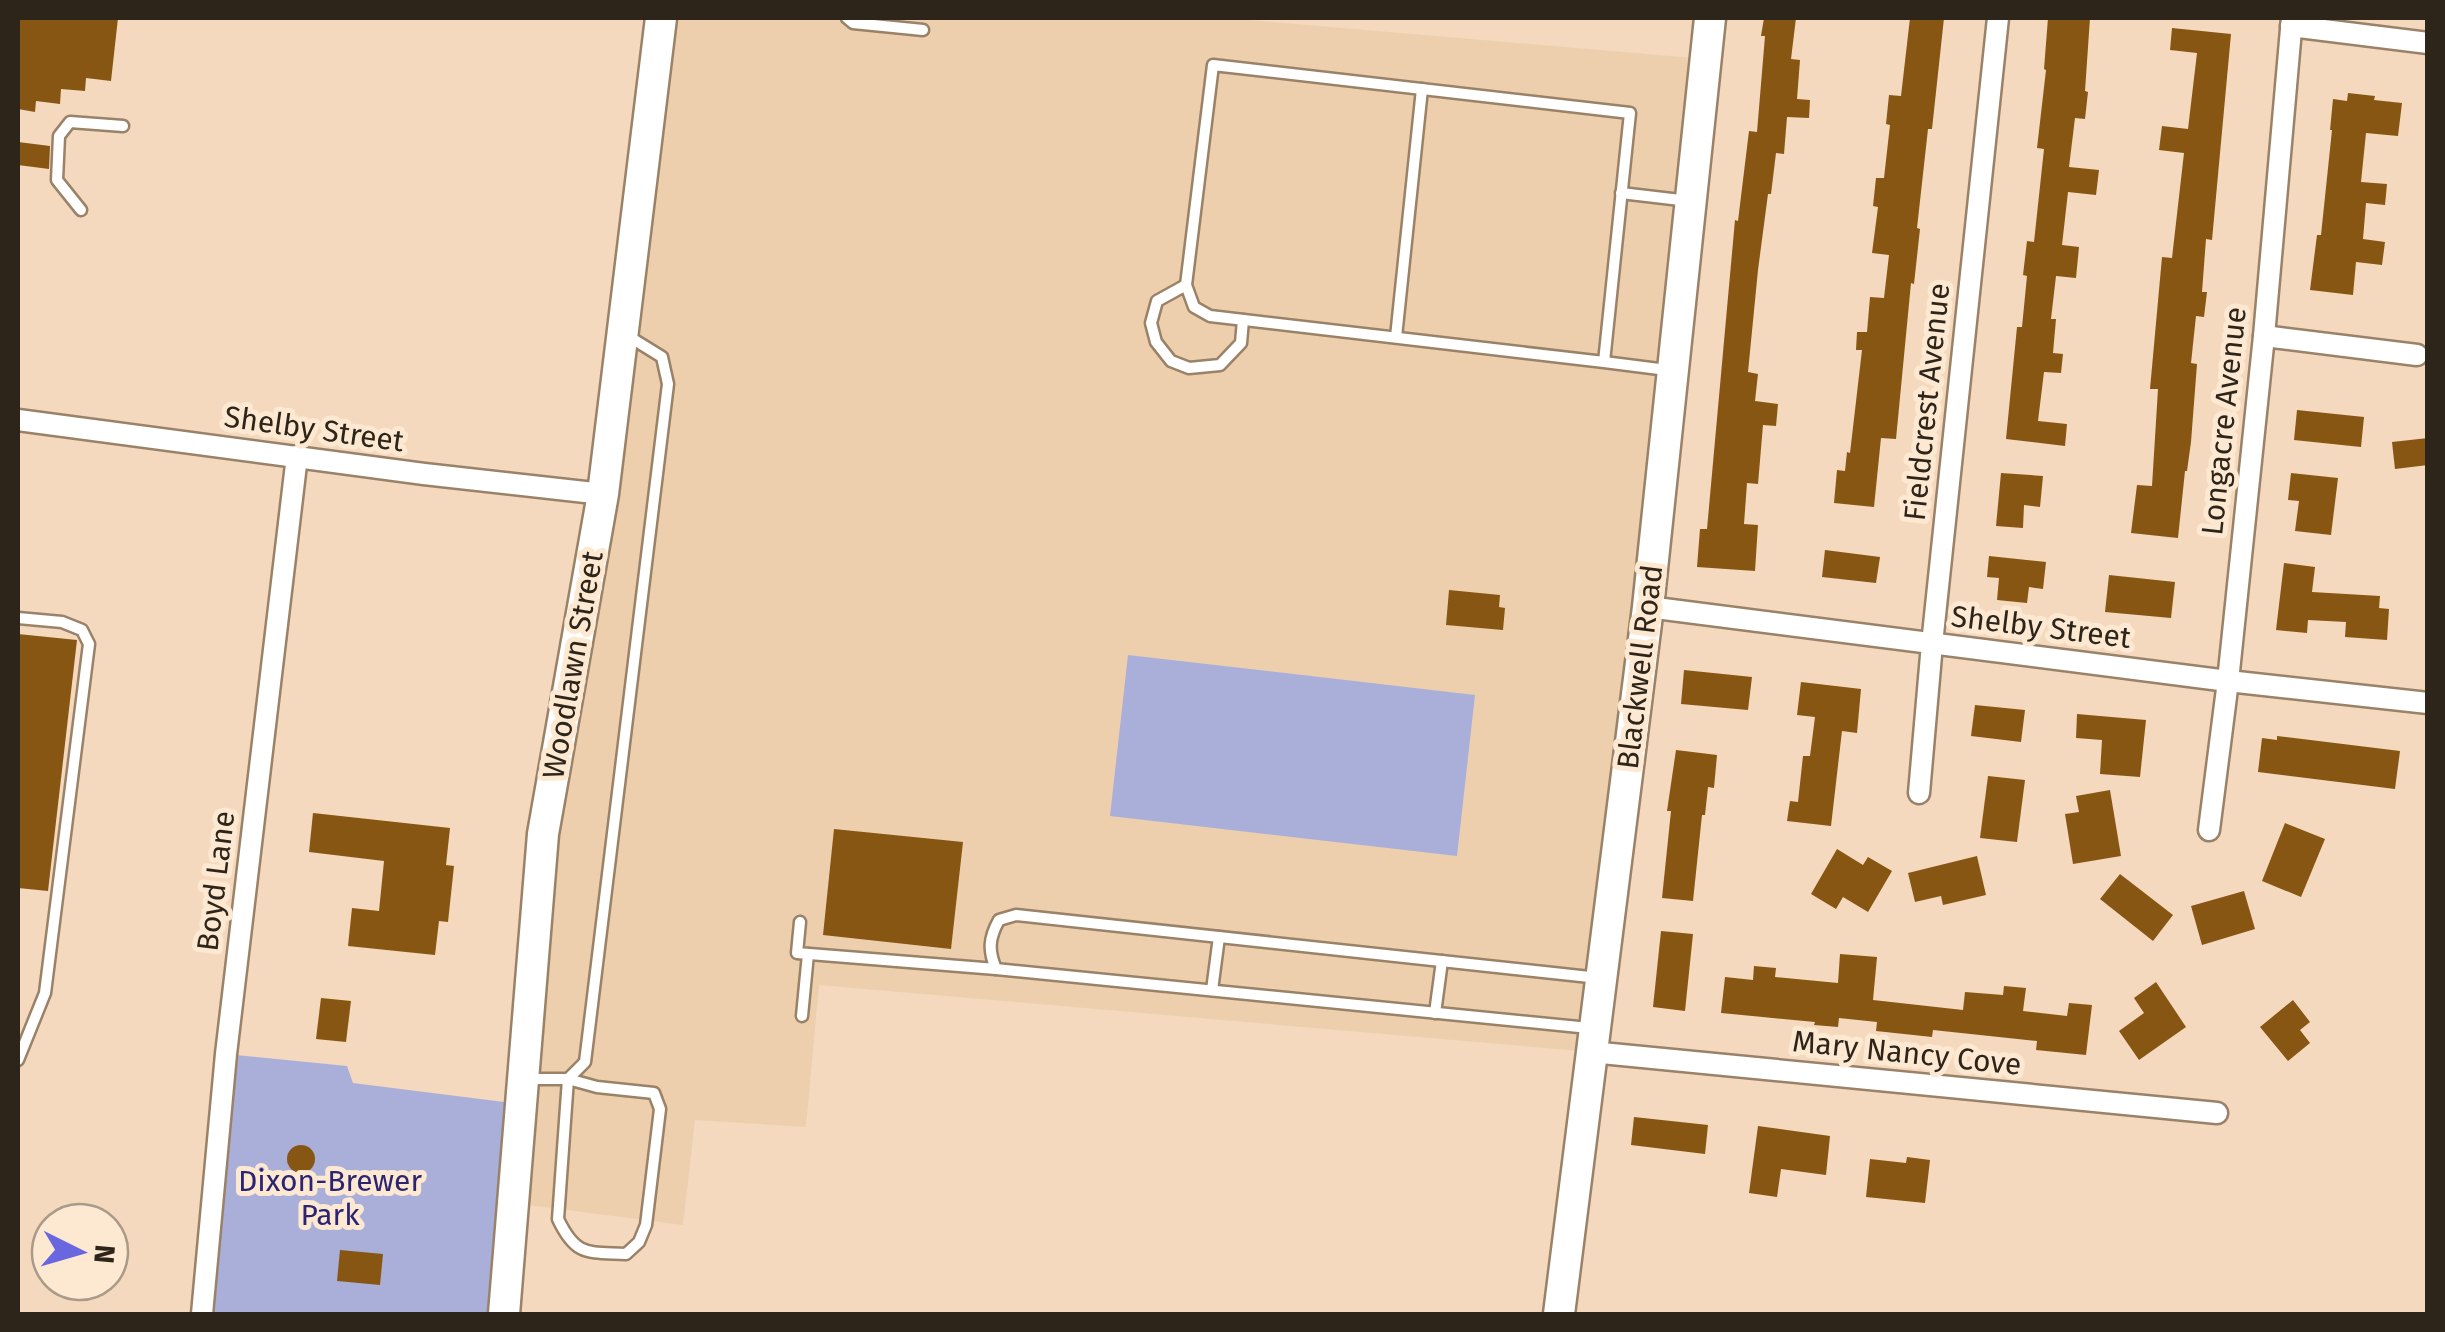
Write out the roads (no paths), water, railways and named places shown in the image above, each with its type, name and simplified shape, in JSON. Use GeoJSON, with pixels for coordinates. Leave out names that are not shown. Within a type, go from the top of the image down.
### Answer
{"type":"FeatureCollection","features":[{"type":"Feature","properties":{"kind":"street","name":"Woodlawn Street"},"geometry":{"type":"LineString","coordinates":[[504,1314],[543,834],[603,494],[661,18]]}},
{"type":"Feature","properties":{"kind":"street","name":"Blackwell Road"},"geometry":{"type":"LineString","coordinates":[[1559,1314],[1648,606],[1710,18]]}},
{"type":"Feature","properties":{"kind":"street","name":"Fieldcrest Avenue"},"geometry":{"type":"LineString","coordinates":[[1919,793],[1998,18]]}},
{"type":"Feature","properties":{"kind":"street"},"geometry":{"type":"LineString","coordinates":[[2292,22],[2428,42]]}},
{"type":"Feature","properties":{"kind":"street","name":"Longacre Avenue"},"geometry":{"type":"LineString","coordinates":[[2209,830],[2264,336],[2292,22]]}},
{"type":"Feature","properties":{"kind":"street"},"geometry":{"type":"LineString","coordinates":[[2264,336],[2418,355]]}},
{"type":"Feature","properties":{"kind":"street","name":"Shelby Street"},"geometry":{"type":"LineString","coordinates":[[18,420],[603,494]]}},
{"type":"Feature","properties":{"kind":"street","name":"Boyd Lane"},"geometry":{"type":"LineString","coordinates":[[202,1314],[226,1054],[297,456]]}},
{"type":"Feature","properties":{"kind":"street","name":"Shelby Street"},"geometry":{"type":"LineString","coordinates":[[1648,606],[2228,682],[2428,703]]}},
{"type":"Feature","properties":{"kind":"street","name":"Mary Nancy Cove"},"geometry":{"type":"LineString","coordinates":[[1592,1041],[2218,1113]]}},
{"type":"Feature","properties":{"kind":"lane"},"geometry":{"type":"LineString","coordinates":[[847,18],[853,24],[922,30]]}},
{"type":"Feature","properties":{"kind":"lane"},"geometry":{"type":"LineString","coordinates":[[1604,362],[1630,113],[1213,65],[1186,285],[1194,307],[1210,316],[1396,336],[1604,362],[1673,370]]}},
{"type":"Feature","properties":{"kind":"lane"},"geometry":{"type":"LineString","coordinates":[[1396,336],[1422,89]]}},
{"type":"Feature","properties":{"kind":"lane"},"geometry":{"type":"LineString","coordinates":[[82,210],[57,180],[59,136],[70,122],[122,126]]}},
{"type":"Feature","properties":{"kind":"lane"},"geometry":{"type":"LineString","coordinates":[[1621,193],[1690,201]]}},
{"type":"Feature","properties":{"kind":"lane"},"geometry":{"type":"LineString","coordinates":[[1186,285],[1157,300],[1152,323],[1156,342],[1172,361],[1188,368],[1220,365],[1240,342],[1243,320]]}},
{"type":"Feature","properties":{"kind":"lane"},"geometry":{"type":"LineString","coordinates":[[522,1079],[568,1079],[597,1087],[654,1093],[660,1110],[646,1225],[639,1242],[626,1254],[584,1251],[567,1238],[558,1219],[568,1079],[585,1062],[668,384],[662,357],[623,333]]}},
{"type":"Feature","properties":{"kind":"lane"},"geometry":{"type":"LineString","coordinates":[[18,618],[62,622],[82,630],[89,644],[46,993],[18,1060]]}},
{"type":"Feature","properties":{"kind":"lane"},"geometry":{"type":"LineString","coordinates":[[996,968],[989,953],[991,935],[999,920],[1016,914],[1600,978]]}},
{"type":"Feature","properties":{"kind":"lane"},"geometry":{"type":"LineString","coordinates":[[800,922],[797,953],[996,968],[1436,1013],[1592,1041]]}},
{"type":"Feature","properties":{"kind":"lane"},"geometry":{"type":"LineString","coordinates":[[1212,990],[1219,937]]}},
{"type":"Feature","properties":{"kind":"lane"},"geometry":{"type":"LineString","coordinates":[[802,1016],[808,954]]}},
{"type":"Feature","properties":{"kind":"lane"},"geometry":{"type":"LineString","coordinates":[[1436,1013],[1442,961]]}},
{"type":"Feature","properties":{"kind":"park label","name":"Dixon-Brewer Park"},"geometry":{"type":"Point","coordinates":[330,1198]}}]}
